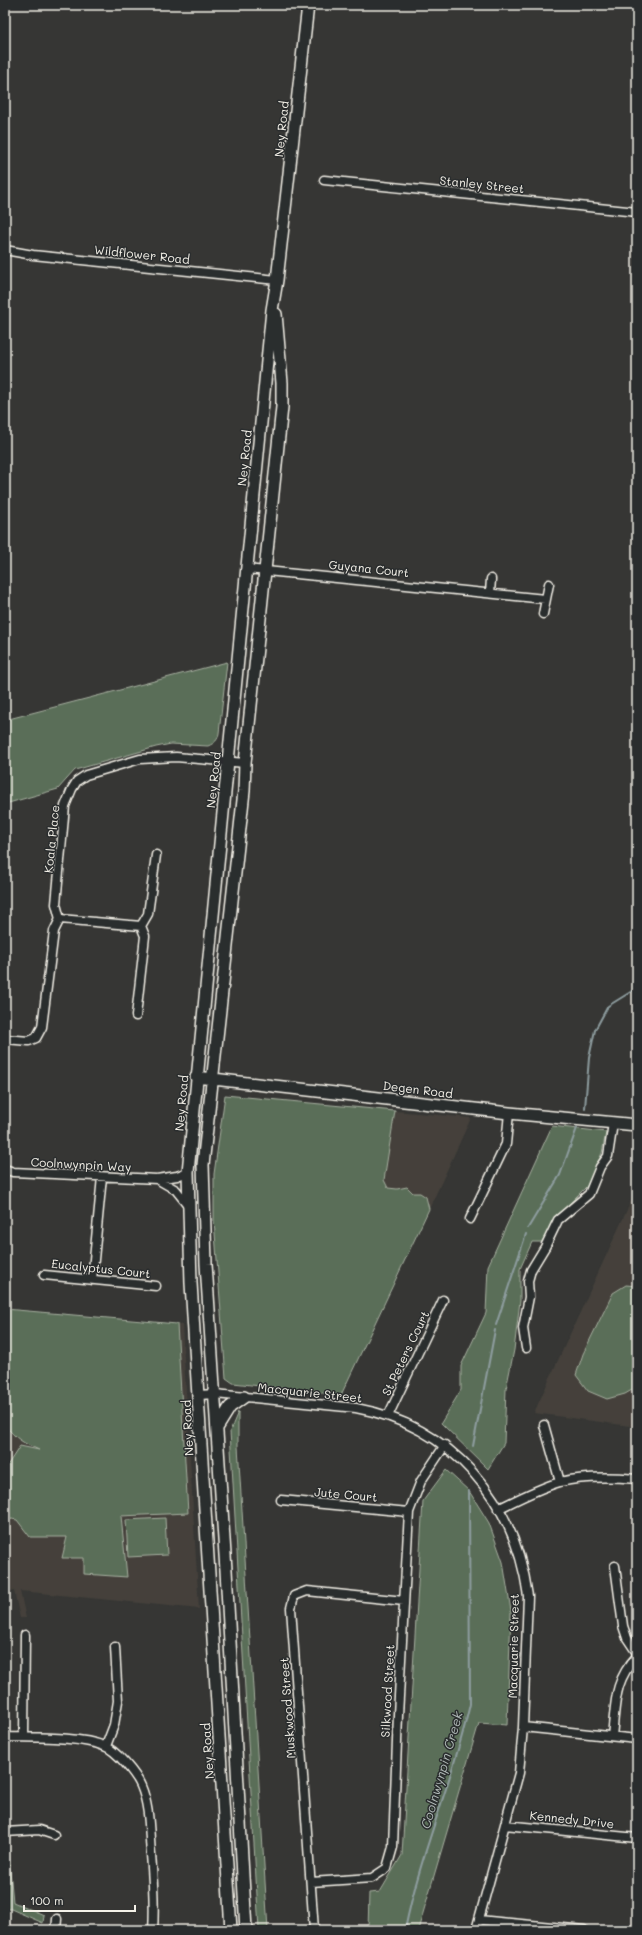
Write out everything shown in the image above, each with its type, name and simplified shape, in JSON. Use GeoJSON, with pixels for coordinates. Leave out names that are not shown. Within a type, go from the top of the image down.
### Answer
{"type":"FeatureCollection","features":[{"type":"Feature","properties":{"kind":"main road","name":"Ney Road"},"geometry":{"type":"LineString","coordinates":[[231,1930],[209,1592],[188,1205],[188,1172],[196,1077],[272,310],[277,280],[308,5]]}},
{"type":"Feature","properties":{"kind":"main road","name":"Ney Road"},"geometry":{"type":"LineString","coordinates":[[246,1930],[206,1264],[203,1165],[244,791],[245,763],[282,407],[282,383],[276,315],[277,280]]}},
{"type":"Feature","properties":{"kind":"main road","name":"Degen Road"},"geometry":{"type":"LineString","coordinates":[[196,1077],[509,1113],[637,1125]]}},
{"type":"Feature","properties":{"kind":"main road"},"geometry":{"type":"LineString","coordinates":[[216,1428],[230,1407],[244,1397]]}},
{"type":"Feature","properties":{"kind":"street","name":"Stanley Street"},"geometry":{"type":"LineString","coordinates":[[324,180],[637,212]]}},
{"type":"Feature","properties":{"kind":"street","name":"Wildflower Road"},"geometry":{"type":"LineString","coordinates":[[5,250],[33,255],[277,280]]}},
{"type":"Feature","properties":{"kind":"street","name":"Guyana Court"},"geometry":{"type":"LineString","coordinates":[[247,568],[545,599]]}},
{"type":"Feature","properties":{"kind":"street"},"geometry":{"type":"LineString","coordinates":[[490,593],[491,579]]}},
{"type":"Feature","properties":{"kind":"street"},"geometry":{"type":"LineString","coordinates":[[543,614],[549,584]]}},
{"type":"Feature","properties":{"kind":"street","name":"Koala Place"},"geometry":{"type":"LineString","coordinates":[[60,919],[56,904],[66,806],[68,798],[78,781],[86,775],[140,759],[176,757],[245,763]]}},
{"type":"Feature","properties":{"kind":"street"},"geometry":{"type":"LineString","coordinates":[[141,926],[148,914],[156,854]]}},
{"type":"Feature","properties":{"kind":"street"},"geometry":{"type":"LineString","coordinates":[[5,1039],[29,1040],[36,1038],[40,1034],[54,930],[60,919],[141,926]]}},
{"type":"Feature","properties":{"kind":"street"},"geometry":{"type":"LineString","coordinates":[[136,1016],[145,936],[141,926]]}},
{"type":"Feature","properties":{"kind":"street"},"geometry":{"type":"LineString","coordinates":[[470,1219],[506,1144],[509,1113]]}},
{"type":"Feature","properties":{"kind":"street"},"geometry":{"type":"LineString","coordinates":[[526,1348],[523,1328],[530,1297],[528,1281],[531,1270],[545,1247],[558,1220],[589,1194],[600,1167],[608,1156],[613,1123]]}},
{"type":"Feature","properties":{"kind":"street","name":"Coolnwynpin Way"},"geometry":{"type":"LineString","coordinates":[[5,1169],[12,1172],[157,1179],[177,1176],[188,1172]]}},
{"type":"Feature","properties":{"kind":"street"},"geometry":{"type":"LineString","coordinates":[[92,1280],[102,1177]]}},
{"type":"Feature","properties":{"kind":"street","name":"Coolnwynpin Way"},"geometry":{"type":"LineString","coordinates":[[157,1179],[176,1190],[188,1205]]}},
{"type":"Feature","properties":{"kind":"street","name":"Eucalyptus Court"},"geometry":{"type":"LineString","coordinates":[[44,1275],[156,1286]]}},
{"type":"Feature","properties":{"kind":"street","name":"St Peters Court"},"geometry":{"type":"LineString","coordinates":[[388,1416],[443,1300]]}},
{"type":"Feature","properties":{"kind":"street","name":"Macquarie Street"},"geometry":{"type":"LineString","coordinates":[[199,1396],[215,1394],[356,1408],[388,1416],[424,1431],[460,1457],[486,1488],[510,1529],[518,1549],[528,1596],[524,1727],[519,1773],[476,1930]]}},
{"type":"Feature","properties":{"kind":"street"},"geometry":{"type":"LineString","coordinates":[[544,1425],[560,1482]]}},
{"type":"Feature","properties":{"kind":"street","name":"Silkwood Street"},"geometry":{"type":"LineString","coordinates":[[311,1882],[372,1878],[387,1868],[393,1847],[397,1720],[409,1512],[421,1481],[445,1445]]}},
{"type":"Feature","properties":{"kind":"street"},"geometry":{"type":"LineString","coordinates":[[498,1509],[560,1482],[588,1478],[618,1477],[637,1479]]}},
{"type":"Feature","properties":{"kind":"street","name":"Jute Court"},"geometry":{"type":"LineString","coordinates":[[281,1500],[409,1512]]}},
{"type":"Feature","properties":{"kind":"street"},"geometry":{"type":"LineString","coordinates":[[615,1566],[623,1626],[627,1638],[637,1653]]}},
{"type":"Feature","properties":{"kind":"street","name":"Muskwood Street"},"geometry":{"type":"LineString","coordinates":[[314,1930],[292,1608],[294,1596],[307,1591],[404,1601]]}},
{"type":"Feature","properties":{"kind":"street"},"geometry":{"type":"LineString","coordinates":[[24,1737],[25,1635]]}},
{"type":"Feature","properties":{"kind":"street"},"geometry":{"type":"LineString","coordinates":[[106,1746],[114,1725],[118,1701],[115,1647]]}},
{"type":"Feature","properties":{"kind":"street"},"geometry":{"type":"LineString","coordinates":[[612,1736],[618,1687],[625,1669],[637,1656]]}},
{"type":"Feature","properties":{"kind":"street"},"geometry":{"type":"LineString","coordinates":[[524,1727],[637,1739]]}},
{"type":"Feature","properties":{"kind":"street"},"geometry":{"type":"LineString","coordinates":[[5,1737],[80,1740],[106,1746],[128,1765],[141,1786],[146,1803],[154,1899],[153,1930]]}},
{"type":"Feature","properties":{"kind":"street","name":"Kennedy Drive"},"geometry":{"type":"LineString","coordinates":[[505,1825],[637,1838]]}},
{"type":"Feature","properties":{"kind":"street"},"geometry":{"type":"LineString","coordinates":[[5,1832],[39,1830],[54,1836]]}},
{"type":"Feature","properties":{"kind":"street"},"geometry":{"type":"LineString","coordinates":[[56,1930],[57,1919]]}},
{"type":"Feature","properties":{"kind":"street"},"geometry":{"type":"LineString","coordinates":[[478,1920],[584,1930]]}},
{"type":"Feature","properties":{"kind":"shaded area"},"geometry":{"type":"Polygon","coordinates":[[[395,1111],[471,1118],[413,1244],[356,1237],[395,1111]]]}},
{"type":"Feature","properties":{"kind":"shaded area"},"geometry":{"type":"Polygon","coordinates":[[[637,1188],[637,1427],[534,1413],[538,1404],[637,1188]]]}},
{"type":"Feature","properties":{"kind":"shaded area"},"geometry":{"type":"Polygon","coordinates":[[[5,1309],[182,1325],[199,1609],[20,1591],[26,1618],[20,1618],[14,1591],[5,1590],[5,1309]]]}},
{"type":"Feature","properties":{"kind":"green space"},"geometry":{"type":"Polygon","coordinates":[[[227,662],[219,733],[218,738],[213,744],[208,746],[171,744],[75,770],[58,789],[5,804],[5,720],[227,662]]]}},
{"type":"Feature","properties":{"kind":"green space"},"geometry":{"type":"Polygon","coordinates":[[[225,1095],[395,1111],[384,1180],[388,1188],[397,1189],[407,1187],[413,1193],[420,1193],[426,1197],[429,1209],[341,1395],[233,1383],[226,1378],[214,1220],[214,1174],[225,1095]]]}},
{"type":"Feature","properties":{"kind":"green space"},"geometry":{"type":"Polygon","coordinates":[[[552,1126],[606,1132],[602,1153],[587,1186],[554,1219],[542,1242],[532,1242],[520,1269],[520,1301],[514,1350],[506,1389],[504,1443],[488,1469],[441,1423],[461,1390],[461,1366],[486,1313],[488,1266],[552,1126]]]}},
{"type":"Feature","properties":{"kind":"green space"},"geometry":{"type":"Polygon","coordinates":[[[626,1285],[637,1286],[637,1387],[625,1394],[607,1399],[588,1391],[576,1375],[583,1354],[613,1293],[626,1285]]]}},
{"type":"Feature","properties":{"kind":"green space"},"geometry":{"type":"Polygon","coordinates":[[[5,1309],[177,1324],[188,1513],[121,1516],[127,1577],[84,1574],[84,1558],[62,1558],[67,1537],[30,1537],[17,1520],[12,1519],[5,1521],[5,1469],[20,1446],[39,1450],[20,1440],[5,1425],[5,1309]]]}},
{"type":"Feature","properties":{"kind":"green space"},"geometry":{"type":"Polygon","coordinates":[[[238,1412],[238,1446],[268,1930],[259,1930],[230,1431],[238,1412]]]}},
{"type":"Feature","properties":{"kind":"green space"},"geometry":{"type":"Polygon","coordinates":[[[446,1470],[469,1491],[489,1523],[503,1562],[511,1611],[507,1725],[479,1723],[418,1930],[368,1930],[369,1893],[380,1892],[402,1855],[423,1501],[446,1470]]]}},
{"type":"Feature","properties":{"kind":"green space"},"geometry":{"type":"Polygon","coordinates":[[[165,1518],[167,1555],[128,1557],[126,1520],[165,1518]]]}},
{"type":"Feature","properties":{"kind":"green space"},"geometry":{"type":"Polygon","coordinates":[[[5,1839],[7,1839],[13,1902],[44,1915],[43,1923],[11,1909],[5,1909],[5,1839]]]}},
{"type":"Feature","properties":{"kind":"waterway","name":"Coolnwynpin Creek"},"geometry":{"type":"LineString","coordinates":[[585,1108],[589,1058],[595,1030],[608,1006],[637,988]]}},
{"type":"Feature","properties":{"kind":"waterway","name":"Coolnwynpin Creek"},"geometry":{"type":"LineString","coordinates":[[528,1228],[560,1175],[577,1128]]}},
{"type":"Feature","properties":{"kind":"waterway","name":"Coolnwynpin Creek"},"geometry":{"type":"LineString","coordinates":[[496,1325],[526,1234]]}},
{"type":"Feature","properties":{"kind":"waterway","name":"Coolnwynpin Creek"},"geometry":{"type":"LineString","coordinates":[[473,1446],[495,1330]]}},
{"type":"Feature","properties":{"kind":"waterway","name":"Coolnwynpin Creek"},"geometry":{"type":"LineString","coordinates":[[405,1930],[419,1873],[455,1761],[470,1704],[469,1491]]}}]}
